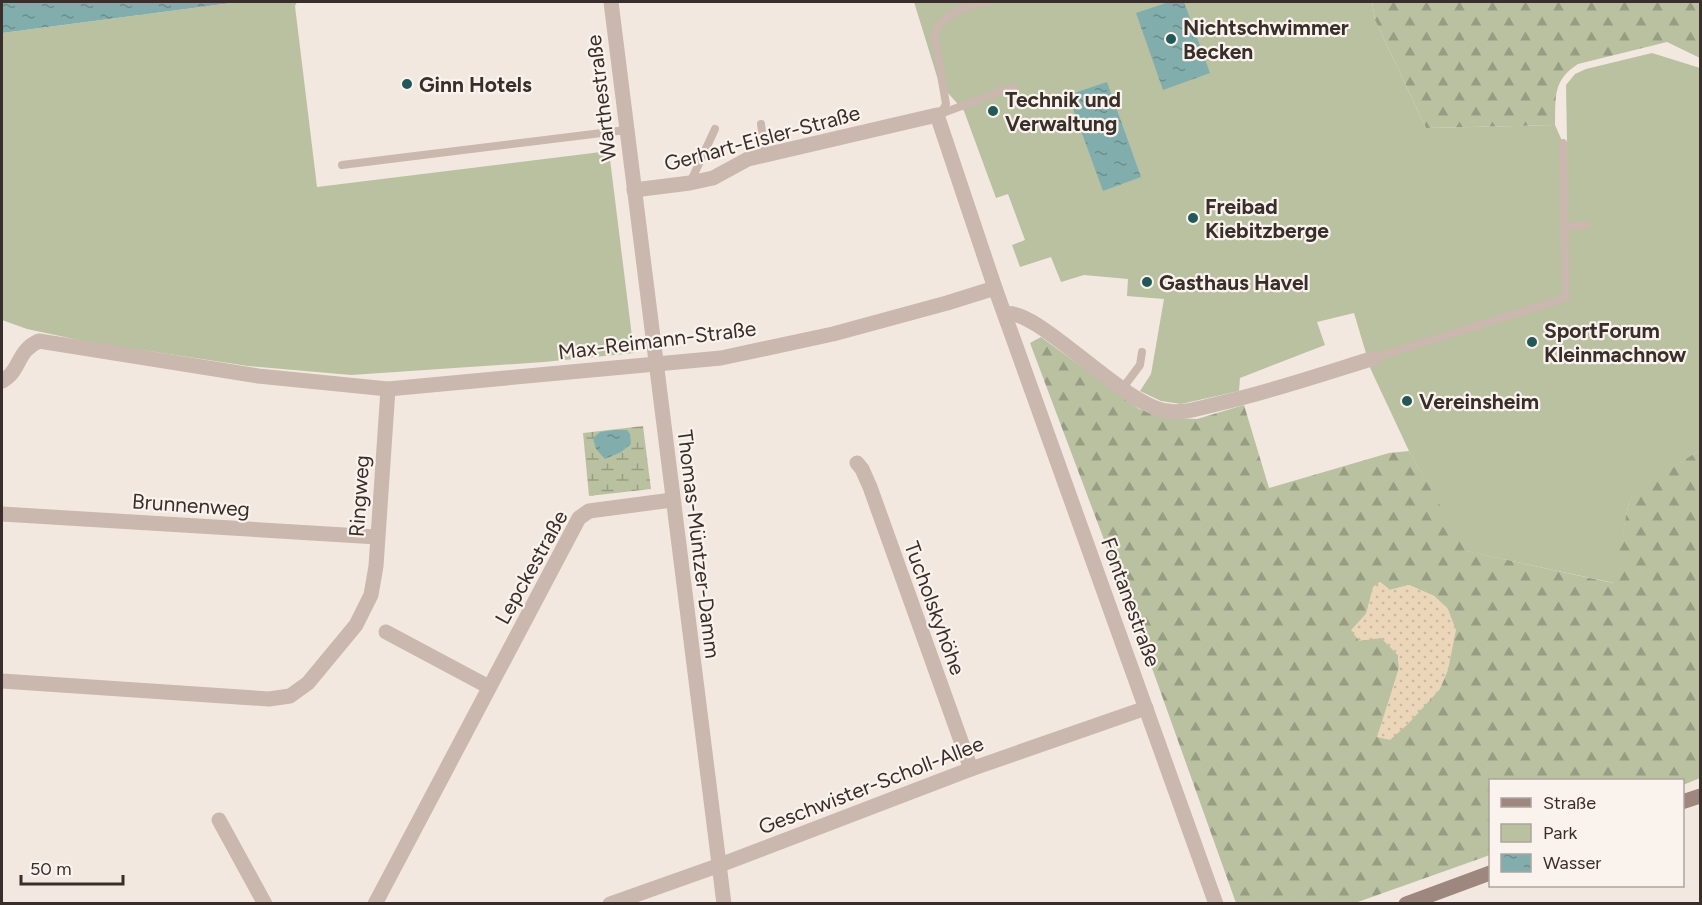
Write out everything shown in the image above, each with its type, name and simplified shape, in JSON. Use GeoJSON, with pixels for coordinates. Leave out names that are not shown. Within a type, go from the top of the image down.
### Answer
{"type":"FeatureCollection","features":[{"type":"Feature","properties":{"kind":"main road"},"geometry":{"type":"LineString","coordinates":[[1684,802],[1701,796]]}},
{"type":"Feature","properties":{"kind":"main road"},"geometry":{"type":"LineString","coordinates":[[1406,903],[1489,874]]}},
{"type":"Feature","properties":{"kind":"street","name":"Warthestraße"},"geometry":{"type":"LineString","coordinates":[[611,2],[634,190]]}},
{"type":"Feature","properties":{"kind":"street","name":"Gerhart-Eisler-Straße"},"geometry":{"type":"LineString","coordinates":[[634,190],[713,178],[748,159],[765,154],[936,115]]}},
{"type":"Feature","properties":{"kind":"street","name":"Fontanestraße"},"geometry":{"type":"LineString","coordinates":[[936,115],[995,288],[1216,903]]}},
{"type":"Feature","properties":{"kind":"street","name":"Thomas-Müntzer-Damm"},"geometry":{"type":"LineString","coordinates":[[634,190],[724,903]]}},
{"type":"Feature","properties":{"kind":"street","name":"Max-Reimann-Straße"},"geometry":{"type":"LineString","coordinates":[[388,389],[721,358],[833,334],[995,288]]}},
{"type":"Feature","properties":{"kind":"street"},"geometry":{"type":"LineString","coordinates":[[1005,314],[1017,313],[1057,338],[1122,389],[1145,404],[1167,411],[1264,397],[1336,375],[1374,358]]}},
{"type":"Feature","properties":{"kind":"street"},"geometry":{"type":"LineString","coordinates":[[2,381],[12,374],[28,346],[39,341],[258,376],[388,389]]}},
{"type":"Feature","properties":{"kind":"street","name":"Ringweg"},"geometry":{"type":"LineString","coordinates":[[2,681],[269,699],[290,696],[308,683],[356,625],[371,595],[378,537],[388,389]]}},
{"type":"Feature","properties":{"kind":"street","name":"Tucholskyhöhe"},"geometry":{"type":"LineString","coordinates":[[857,463],[870,487],[971,769]]}},
{"type":"Feature","properties":{"kind":"street","name":"Lepckestraße"},"geometry":{"type":"LineString","coordinates":[[375,903],[579,518],[589,511],[672,500]]}},
{"type":"Feature","properties":{"kind":"street","name":"Brunnenweg"},"geometry":{"type":"LineString","coordinates":[[2,514],[378,537]]}},
{"type":"Feature","properties":{"kind":"street"},"geometry":{"type":"LineString","coordinates":[[386,632],[489,687]]}},
{"type":"Feature","properties":{"kind":"street","name":"Geschwister-Scholl-Allee"},"geometry":{"type":"LineString","coordinates":[[610,903],[720,865],[971,769],[1146,708]]}},
{"type":"Feature","properties":{"kind":"street"},"geometry":{"type":"LineString","coordinates":[[219,820],[265,903]]}},
{"type":"Feature","properties":{"kind":"lane"},"geometry":{"type":"LineString","coordinates":[[936,115],[946,104],[934,34],[938,26],[952,13],[988,2]]}},
{"type":"Feature","properties":{"kind":"lane"},"geometry":{"type":"LineString","coordinates":[[936,115],[1013,87]]}},
{"type":"Feature","properties":{"kind":"lane"},"geometry":{"type":"LineString","coordinates":[[761,124],[765,154]]}},
{"type":"Feature","properties":{"kind":"lane"},"geometry":{"type":"LineString","coordinates":[[690,183],[715,129]]}},
{"type":"Feature","properties":{"kind":"lane"},"geometry":{"type":"LineString","coordinates":[[342,165],[626,130]]}},
{"type":"Feature","properties":{"kind":"lane"},"geometry":{"type":"LineString","coordinates":[[1374,358],[1396,356],[1566,298],[1563,143]]}},
{"type":"Feature","properties":{"kind":"lane"},"geometry":{"type":"LineString","coordinates":[[1564,227],[1586,225]]}},
{"type":"Feature","properties":{"kind":"lane"},"geometry":{"type":"LineString","coordinates":[[1122,389],[1140,365],[1142,352]]}},
{"type":"Feature","properties":{"kind":"green space"},"geometry":{"type":"Polygon","coordinates":[[[239,2],[297,2],[295,6],[317,187],[609,151],[634,353],[544,362],[351,375],[248,366],[135,349],[111,351],[93,343],[27,329],[2,320],[2,33],[239,2]]]}},
{"type":"Feature","properties":{"kind":"green space"},"geometry":{"type":"Polygon","coordinates":[[[914,2],[1372,2],[1375,20],[1426,128],[1555,125],[1563,143],[1567,142],[1566,85],[1575,74],[1586,69],[1652,53],[1700,68],[1700,450],[1633,493],[1628,506],[1614,583],[1465,551],[1409,451],[1371,370],[1354,313],[1317,322],[1325,345],[1240,378],[1239,391],[1181,404],[1161,401],[1140,391],[1151,374],[1164,299],[1127,296],[1128,279],[1084,275],[1061,282],[1051,257],[1020,267],[1012,245],[1025,240],[1008,194],[996,198],[964,111],[939,83],[914,2]]]}},
{"type":"Feature","properties":{"kind":"green space"},"geometry":{"type":"Polygon","coordinates":[[[1372,2],[1700,2],[1700,58],[1667,42],[1578,64],[1564,77],[1557,90],[1555,125],[1426,128],[1375,20],[1372,2]]]}},
{"type":"Feature","properties":{"kind":"green space"},"geometry":{"type":"Polygon","coordinates":[[[1041,337],[1139,409],[1170,418],[1197,419],[1244,405],[1269,488],[1389,453],[1409,451],[1466,551],[1613,583],[1628,506],[1633,492],[1700,450],[1700,778],[1684,785],[1684,779],[1489,779],[1489,855],[1355,903],[1236,903],[1147,654],[1030,343],[1041,337]],[[1380,582],[1366,614],[1352,630],[1381,637],[1398,655],[1399,668],[1391,695],[1448,609],[1434,596],[1409,585],[1390,590],[1380,582]]]}},
{"type":"Feature","properties":{"kind":"green space"},"geometry":{"type":"Polygon","coordinates":[[[643,426],[651,489],[589,496],[583,433],[643,426]]]}},
{"type":"Feature","properties":{"kind":"sand"},"geometry":{"type":"Polygon","coordinates":[[[1380,582],[1390,590],[1409,585],[1434,596],[1448,609],[1456,630],[1448,670],[1440,689],[1390,740],[1377,737],[1399,668],[1398,655],[1381,638],[1359,641],[1351,630],[1366,614],[1373,587],[1380,582]]]}},
{"type":"Feature","properties":{"kind":"water"},"geometry":{"type":"Polygon","coordinates":[[[2,2],[239,2],[2,33],[2,2]]]}},
{"type":"Feature","properties":{"kind":"water","name":"Nichtschwimmer Becken"},"geometry":{"type":"Polygon","coordinates":[[[1169,2],[1184,2],[1210,73],[1163,90],[1136,13],[1169,2]]]}},
{"type":"Feature","properties":{"kind":"water"},"geometry":{"type":"Polygon","coordinates":[[[1107,82],[1141,177],[1103,191],[1068,95],[1107,82]]]}},
{"type":"Feature","properties":{"kind":"water"},"geometry":{"type":"Polygon","coordinates":[[[627,430],[631,444],[621,452],[605,459],[596,449],[593,438],[600,432],[627,430]]]}},
{"type":"Feature","properties":{"kind":"place","name":"Nichtschwimmer Becken"},"geometry":{"type":"Point","coordinates":[1171,39]}},
{"type":"Feature","properties":{"kind":"place","name":"Ginn Hotels"},"geometry":{"type":"Point","coordinates":[407,84]}},
{"type":"Feature","properties":{"kind":"place","name":"Technik und Verwaltung"},"geometry":{"type":"Point","coordinates":[993,111]}},
{"type":"Feature","properties":{"kind":"place","name":"Freibad Kiebitzberge"},"geometry":{"type":"Point","coordinates":[1193,218]}},
{"type":"Feature","properties":{"kind":"place","name":"Gasthaus Havel"},"geometry":{"type":"Point","coordinates":[1147,282]}},
{"type":"Feature","properties":{"kind":"place","name":"SportForum Kleinmachnow"},"geometry":{"type":"Point","coordinates":[1532,342]}},
{"type":"Feature","properties":{"kind":"place","name":"Vereinsheim"},"geometry":{"type":"Point","coordinates":[1407,401]}}]}
